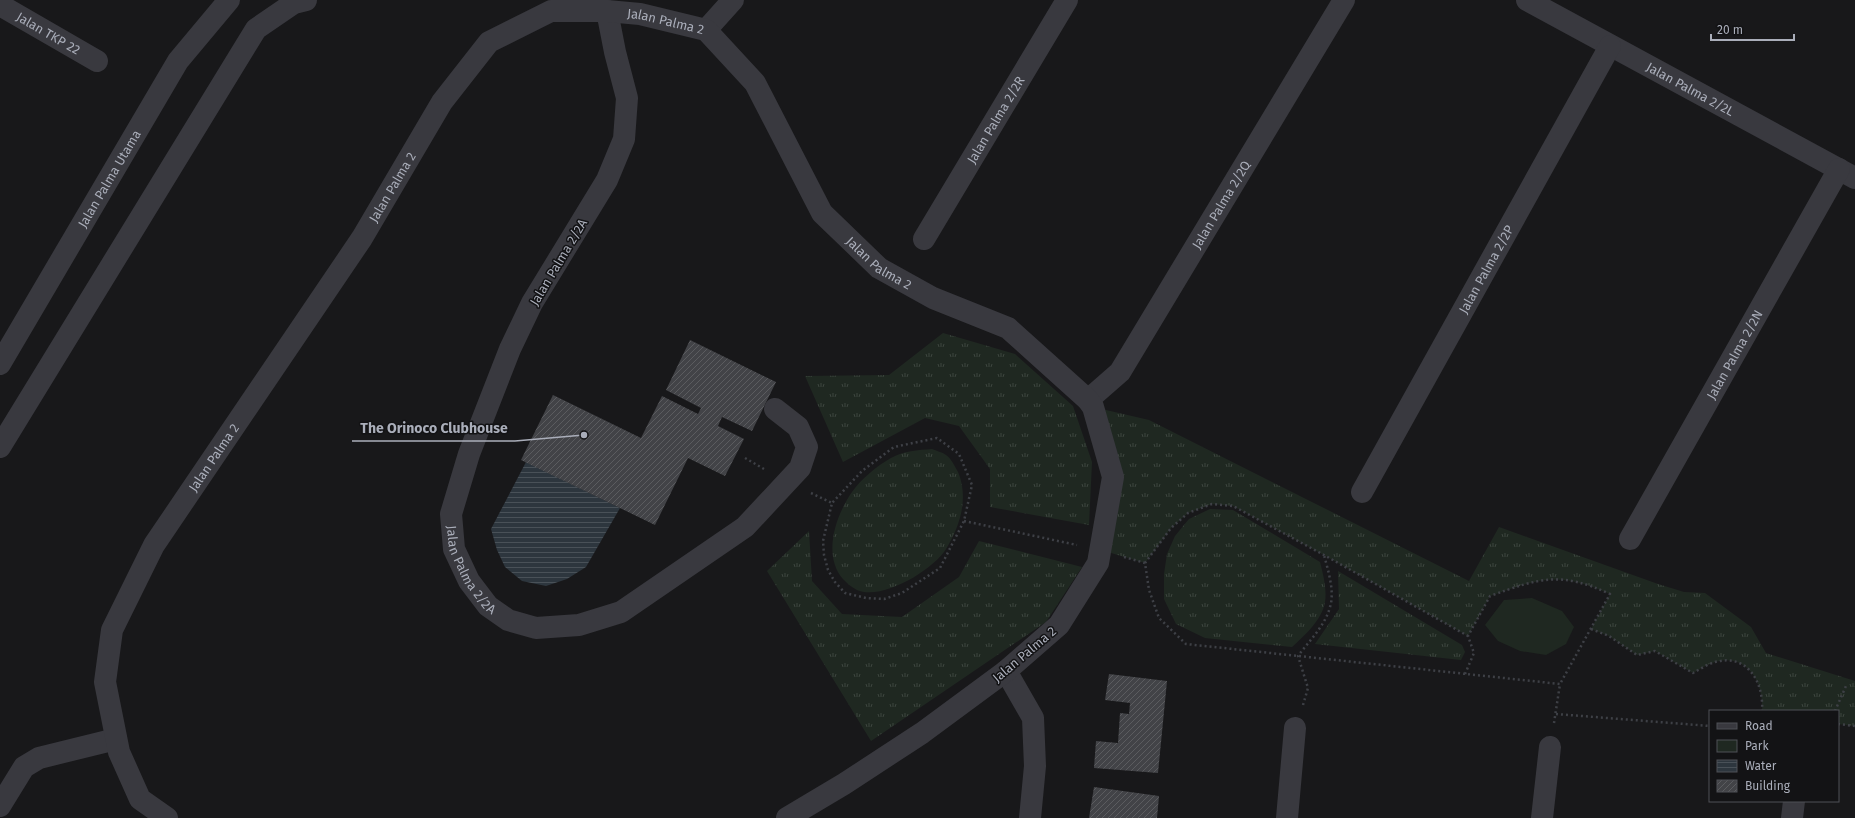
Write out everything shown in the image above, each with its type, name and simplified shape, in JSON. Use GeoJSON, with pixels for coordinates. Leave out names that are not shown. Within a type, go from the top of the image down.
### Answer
{"type":"FeatureCollection","features":[{"type":"Feature","properties":{"kind":"street","name":"Jalan Palma Utama"},"geometry":{"type":"LineString","coordinates":[[0,364],[178,61],[229,0]]}},
{"type":"Feature","properties":{"kind":"street"},"geometry":{"type":"LineString","coordinates":[[0,447],[256,29],[294,3],[306,0]]}},
{"type":"Feature","properties":{"kind":"street"},"geometry":{"type":"LineString","coordinates":[[706,30],[733,0]]}},
{"type":"Feature","properties":{"kind":"street","name":"Jalan Palma 2/2R"},"geometry":{"type":"LineString","coordinates":[[924,239],[1067,0]]}},
{"type":"Feature","properties":{"kind":"street","name":"Jalan Palma 2/2Q"},"geometry":{"type":"LineString","coordinates":[[1088,400],[1120,372],[1344,0]]}},
{"type":"Feature","properties":{"kind":"street","name":"Jalan Palma 2/2L"},"geometry":{"type":"LineString","coordinates":[[1527,0],[1847,174]]}},
{"type":"Feature","properties":{"kind":"street","name":"Jalan TKP 22"},"geometry":{"type":"LineString","coordinates":[[0,5],[97,61]]}},
{"type":"Feature","properties":{"kind":"street","name":"Jalan Palma 2"},"geometry":{"type":"LineString","coordinates":[[167,818],[140,799],[119,752],[105,682],[112,630],[154,545],[362,238],[442,102],[489,42],[551,11],[607,11],[640,14],[706,30],[755,83],[822,213],[879,268],[933,298],[1008,328],[1088,400],[1093,407],[1113,477],[1098,563],[1059,625],[1006,671],[909,742],[844,784],[787,818]]}},
{"type":"Feature","properties":{"kind":"street","name":"Jalan Palma 2/2A"},"geometry":{"type":"LineString","coordinates":[[607,11],[615,52],[627,98],[624,139],[607,180],[532,303],[510,349],[469,454],[451,514],[454,549],[469,581],[488,606],[508,620],[536,628],[579,625],[621,612],[745,527],[800,468],[807,447],[798,426],[775,409]]}},
{"type":"Feature","properties":{"kind":"street","name":"Jalan Palma 2/2P"},"geometry":{"type":"LineString","coordinates":[[1362,492],[1610,46]]}},
{"type":"Feature","properties":{"kind":"street","name":"Jalan Palma 2/2N"},"geometry":{"type":"LineString","coordinates":[[1630,540],[1847,174]]}},
{"type":"Feature","properties":{"kind":"street"},"geometry":{"type":"LineString","coordinates":[[1006,671],[1033,718],[1035,766],[1030,818]]}},
{"type":"Feature","properties":{"kind":"street"},"geometry":{"type":"LineString","coordinates":[[1286,818],[1295,728]]}},
{"type":"Feature","properties":{"kind":"street"},"geometry":{"type":"LineString","coordinates":[[0,806],[24,768],[39,758],[116,739]]}},
{"type":"Feature","properties":{"kind":"street"},"geometry":{"type":"LineString","coordinates":[[1542,818],[1550,747]]}},
{"type":"Feature","properties":{"kind":"street"},"geometry":{"type":"LineString","coordinates":[[1792,818],[1794,802]]}},
{"type":"Feature","properties":{"kind":"path"},"geometry":{"type":"LineString","coordinates":[[937,438],[959,454],[972,485],[964,520],[940,568],[902,593],[884,599],[866,598],[845,593],[828,570],[824,555],[823,541],[832,503],[862,472],[894,447],[937,438]]}},
{"type":"Feature","properties":{"kind":"path"},"geometry":{"type":"LineString","coordinates":[[745,458],[786,482],[832,503]]}},
{"type":"Feature","properties":{"kind":"path"},"geometry":{"type":"LineString","coordinates":[[1465,674],[1474,653],[1468,636],[1324,555],[1232,506],[1212,504],[1188,513],[1171,528],[1145,563],[1149,590],[1159,618],[1186,644],[1465,674],[1560,684]]}},
{"type":"Feature","properties":{"kind":"path"},"geometry":{"type":"LineString","coordinates":[[964,520],[1101,550],[1145,563]]}},
{"type":"Feature","properties":{"kind":"path"},"geometry":{"type":"LineString","coordinates":[[1298,656],[1318,630],[1331,606],[1331,582],[1324,555]]}},
{"type":"Feature","properties":{"kind":"path"},"geometry":{"type":"LineString","coordinates":[[1468,636],[1490,596],[1528,582],[1559,578],[1590,585],[1610,594],[1560,684],[1550,747]]}},
{"type":"Feature","properties":{"kind":"path"},"geometry":{"type":"LineString","coordinates":[[1591,629],[1609,636],[1637,655],[1655,651],[1693,673],[1716,662],[1733,661],[1749,668],[1758,680],[1763,699],[1762,710]]}},
{"type":"Feature","properties":{"kind":"path"},"geometry":{"type":"LineString","coordinates":[[1295,728],[1308,688],[1298,656]]}},
{"type":"Feature","properties":{"kind":"path"},"geometry":{"type":"LineString","coordinates":[[1834,710],[1846,686]]}},
{"type":"Feature","properties":{"kind":"path"},"geometry":{"type":"LineString","coordinates":[[1556,714],[1709,726]]}},
{"type":"Feature","properties":{"kind":"path"},"geometry":{"type":"LineString","coordinates":[[1839,724],[1855,726]]}},
{"type":"Feature","properties":{"kind":"green space"},"geometry":{"type":"Polygon","coordinates":[[[943,333],[1015,354],[1073,406],[1092,462],[1089,525],[990,507],[990,469],[959,426],[925,418],[843,462],[805,376],[889,375],[943,333]]]}},
{"type":"Feature","properties":{"kind":"green space"},"geometry":{"type":"Polygon","coordinates":[[[1093,407],[1149,420],[1469,581],[1499,527],[1658,584],[1684,592],[1705,593],[1751,627],[1766,653],[1855,681],[1855,726],[1839,724],[1839,710],[1762,710],[1762,700],[1757,681],[1745,666],[1737,662],[1727,660],[1715,662],[1693,673],[1655,651],[1637,655],[1609,636],[1591,629],[1610,594],[1577,582],[1563,580],[1537,581],[1490,596],[1468,636],[1233,506],[1212,504],[1188,513],[1171,528],[1145,563],[1101,550],[1113,477],[1093,407]]]}},
{"type":"Feature","properties":{"kind":"green space"},"geometry":{"type":"Polygon","coordinates":[[[932,449],[950,458],[958,472],[961,482],[963,502],[959,521],[951,540],[946,549],[930,566],[906,582],[880,591],[867,592],[855,589],[843,579],[833,559],[832,547],[834,535],[846,501],[860,482],[886,461],[906,452],[932,449]]]}},
{"type":"Feature","properties":{"kind":"green space"},"geometry":{"type":"Polygon","coordinates":[[[1210,509],[1233,510],[1320,562],[1325,592],[1323,609],[1312,627],[1292,647],[1205,638],[1176,624],[1164,599],[1164,574],[1167,554],[1175,536],[1189,519],[1210,509]]]}},
{"type":"Feature","properties":{"kind":"green space"},"geometry":{"type":"Polygon","coordinates":[[[809,531],[812,581],[842,614],[902,617],[959,577],[979,541],[1082,567],[1046,622],[871,741],[767,571],[809,531]]]}},
{"type":"Feature","properties":{"kind":"green space"},"geometry":{"type":"Polygon","coordinates":[[[1338,571],[1462,645],[1465,652],[1461,660],[1315,644],[1339,609],[1338,571]]]}},
{"type":"Feature","properties":{"kind":"green space"},"geometry":{"type":"Polygon","coordinates":[[[1532,598],[1562,611],[1574,627],[1566,644],[1546,655],[1520,651],[1498,641],[1485,625],[1504,600],[1532,598]]]}},
{"type":"Feature","properties":{"kind":"water"},"geometry":{"type":"Polygon","coordinates":[[[526,462],[620,508],[586,567],[567,579],[546,586],[522,581],[505,567],[497,550],[491,529],[526,462]]]}},
{"type":"Feature","properties":{"kind":"building"},"geometry":{"type":"Polygon","coordinates":[[[690,340],[776,382],[752,431],[722,417],[718,426],[744,439],[725,476],[688,458],[655,525],[521,460],[553,395],[641,438],[662,396],[698,414],[701,408],[666,390],[690,340]]]}},
{"type":"Feature","properties":{"kind":"building"},"geometry":{"type":"Polygon","coordinates":[[[1109,674],[1167,681],[1158,773],[1094,768],[1096,741],[1118,743],[1120,713],[1129,714],[1130,703],[1105,700],[1109,674]]]}},
{"type":"Feature","properties":{"kind":"building"},"geometry":{"type":"Polygon","coordinates":[[[1094,787],[1159,796],[1157,818],[1089,818],[1094,787]]]}},
{"type":"Feature","properties":{"kind":"place","name":"The Orinoco Clubhouse"},"geometry":{"type":"Point","coordinates":[584,435]}}]}
